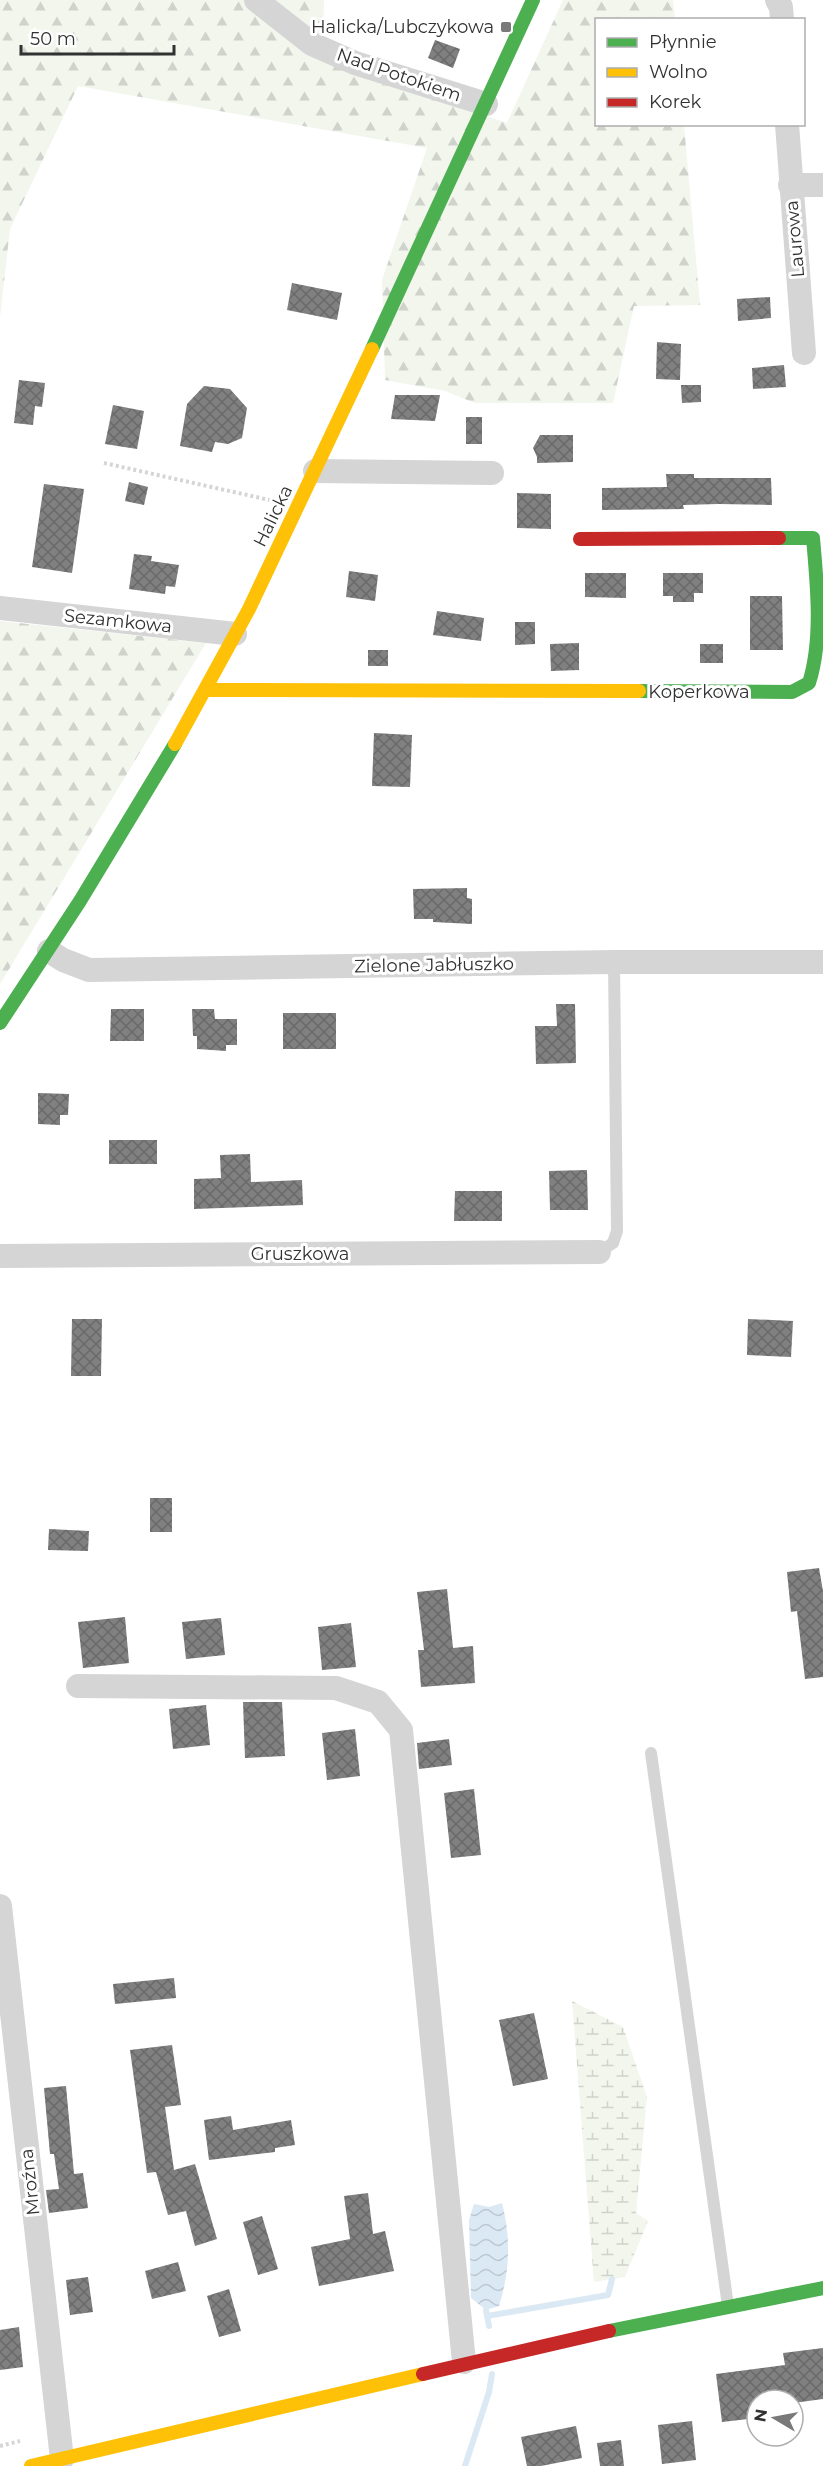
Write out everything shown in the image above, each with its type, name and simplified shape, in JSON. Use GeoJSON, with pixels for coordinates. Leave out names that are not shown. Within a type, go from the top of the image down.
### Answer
{"type":"FeatureCollection","features":[{"type":"Feature","properties":{"kind":"street","name":"Nad Potokiem"},"geometry":{"type":"LineString","coordinates":[[256,0],[312,44],[355,63],[486,104]]}},
{"type":"Feature","properties":{"kind":"street","name":"Halicka"},"geometry":{"type":"LineString","coordinates":[[0,1023],[49,951],[126,828],[206,690],[298,507],[533,0]]}},
{"type":"Feature","properties":{"kind":"street"},"geometry":{"type":"LineString","coordinates":[[777,0],[781,7],[782,18]]}},
{"type":"Feature","properties":{"kind":"street","name":"Laurowa"},"geometry":{"type":"LineString","coordinates":[[787,126],[804,353]]}},
{"type":"Feature","properties":{"kind":"street"},"geometry":{"type":"LineString","coordinates":[[790,185],[823,185]]}},
{"type":"Feature","properties":{"kind":"street"},"geometry":{"type":"LineString","coordinates":[[315,471],[492,473]]}},
{"type":"Feature","properties":{"kind":"street","name":"Koperkowa"},"geometry":{"type":"LineString","coordinates":[[206,690],[792,692],[808,685],[816,668],[820,596],[813,538],[580,539]]}},
{"type":"Feature","properties":{"kind":"street","name":"Sezamkowa"},"geometry":{"type":"LineString","coordinates":[[0,608],[235,634]]}},
{"type":"Feature","properties":{"kind":"street","name":"Zielone Jabłuszko"},"geometry":{"type":"LineString","coordinates":[[49,951],[63,960],[89,970],[614,962],[823,962]]}},
{"type":"Feature","properties":{"kind":"street","name":"Gruszkowa"},"geometry":{"type":"LineString","coordinates":[[0,1256],[599,1252]]}},
{"type":"Feature","properties":{"kind":"street"},"geometry":{"type":"LineString","coordinates":[[78,1686],[336,1688],[378,1702],[400,1730],[464,2362]]}},
{"type":"Feature","properties":{"kind":"street","name":"Mroźna"},"geometry":{"type":"LineString","coordinates":[[0,1906],[62,2459]]}},
{"type":"Feature","properties":{"kind":"street"},"geometry":{"type":"LineString","coordinates":[[31,2466],[464,2362],[823,2288]]}},
{"type":"Feature","properties":{"kind":"lane"},"geometry":{"type":"LineString","coordinates":[[599,1252],[613,1244],[617,1231],[614,962]]}},
{"type":"Feature","properties":{"kind":"lane"},"geometry":{"type":"LineString","coordinates":[[651,1753],[728,2307]]}},
{"type":"Feature","properties":{"kind":"path"},"geometry":{"type":"LineString","coordinates":[[104,463],[298,507]]}},
{"type":"Feature","properties":{"kind":"green space"},"geometry":{"type":"Polygon","coordinates":[[[0,0],[324,0],[322,60],[507,123],[563,0],[673,0],[675,18],[595,18],[595,126],[684,126],[700,305],[634,306],[613,403],[475,403],[445,391],[385,380],[382,280],[427,148],[78,86],[10,229],[0,317],[0,0]]]}},
{"type":"Feature","properties":{"kind":"green space"},"geometry":{"type":"Polygon","coordinates":[[[0,621],[206,643],[0,984],[0,621]]]}},
{"type":"Feature","properties":{"kind":"green space"},"geometry":{"type":"Polygon","coordinates":[[[572,2001],[623,2027],[647,2097],[636,2213],[648,2221],[625,2277],[594,2282],[572,2001]]]}},
{"type":"Feature","properties":{"kind":"water"},"geometry":{"type":"Polygon","coordinates":[[[502,2203],[507,2229],[507,2267],[499,2306],[486,2310],[471,2298],[469,2220],[474,2204],[489,2207],[502,2203]]]}},
{"type":"Feature","properties":{"kind":"building"},"geometry":{"type":"Polygon","coordinates":[[[435,40],[460,49],[453,68],[428,58],[435,40]]]}},
{"type":"Feature","properties":{"kind":"building"},"geometry":{"type":"Polygon","coordinates":[[[292,283],[342,293],[337,320],[287,310],[292,283]]]}},
{"type":"Feature","properties":{"kind":"building"},"geometry":{"type":"Polygon","coordinates":[[[770,297],[771,318],[738,321],[737,299],[770,297]]]}},
{"type":"Feature","properties":{"kind":"building"},"geometry":{"type":"Polygon","coordinates":[[[657,342],[681,344],[680,380],[656,379],[657,342]]]}},
{"type":"Feature","properties":{"kind":"building"},"geometry":{"type":"Polygon","coordinates":[[[784,365],[786,387],[753,389],[752,368],[784,365]]]}},
{"type":"Feature","properties":{"kind":"building"},"geometry":{"type":"Polygon","coordinates":[[[19,380],[45,383],[42,407],[35,406],[33,425],[14,423],[19,380]]]}},
{"type":"Feature","properties":{"kind":"building"},"geometry":{"type":"Polygon","coordinates":[[[681,385],[701,385],[701,402],[682,403],[681,385]]]}},
{"type":"Feature","properties":{"kind":"building"},"geometry":{"type":"Polygon","coordinates":[[[204,386],[230,389],[247,408],[242,438],[228,444],[215,442],[212,452],[180,446],[187,404],[204,386]]]}},
{"type":"Feature","properties":{"kind":"building"},"geometry":{"type":"Polygon","coordinates":[[[395,395],[440,395],[435,421],[391,419],[395,395]]]}},
{"type":"Feature","properties":{"kind":"building"},"geometry":{"type":"Polygon","coordinates":[[[113,405],[144,411],[137,449],[105,444],[113,405]]]}},
{"type":"Feature","properties":{"kind":"building"},"geometry":{"type":"Polygon","coordinates":[[[466,417],[482,417],[482,444],[466,444],[466,417]]]}},
{"type":"Feature","properties":{"kind":"building"},"geometry":{"type":"Polygon","coordinates":[[[540,435],[573,435],[573,462],[537,463],[533,448],[540,435]]]}},
{"type":"Feature","properties":{"kind":"building"},"geometry":{"type":"Polygon","coordinates":[[[666,474],[694,474],[694,478],[771,478],[772,505],[683,505],[684,509],[602,510],[602,488],[667,487],[666,474]]]}},
{"type":"Feature","properties":{"kind":"building"},"geometry":{"type":"Polygon","coordinates":[[[129,482],[148,487],[144,505],[125,501],[129,482]]]}},
{"type":"Feature","properties":{"kind":"building"},"geometry":{"type":"Polygon","coordinates":[[[44,484],[84,489],[72,573],[32,567],[44,484]]]}},
{"type":"Feature","properties":{"kind":"building"},"geometry":{"type":"Polygon","coordinates":[[[517,493],[551,494],[551,529],[517,528],[517,493]]]}},
{"type":"Feature","properties":{"kind":"building"},"geometry":{"type":"Polygon","coordinates":[[[134,554],[152,556],[151,561],[179,565],[175,587],[166,586],[165,594],[129,589],[134,554]]]}},
{"type":"Feature","properties":{"kind":"building"},"geometry":{"type":"Polygon","coordinates":[[[349,571],[378,575],[375,601],[346,597],[349,571]]]}},
{"type":"Feature","properties":{"kind":"building"},"geometry":{"type":"Polygon","coordinates":[[[585,573],[626,573],[626,598],[585,597],[585,573]]]}},
{"type":"Feature","properties":{"kind":"building"},"geometry":{"type":"Polygon","coordinates":[[[663,573],[703,573],[703,593],[694,593],[694,602],[673,602],[673,596],[663,596],[663,573]]]}},
{"type":"Feature","properties":{"kind":"building"},"geometry":{"type":"Polygon","coordinates":[[[750,596],[782,596],[783,650],[750,650],[750,596]]]}},
{"type":"Feature","properties":{"kind":"building"},"geometry":{"type":"Polygon","coordinates":[[[437,611],[484,618],[481,641],[433,635],[437,611]]]}},
{"type":"Feature","properties":{"kind":"building"},"geometry":{"type":"Polygon","coordinates":[[[515,622],[535,622],[535,644],[515,645],[515,622]]]}},
{"type":"Feature","properties":{"kind":"building"},"geometry":{"type":"Polygon","coordinates":[[[579,643],[579,670],[551,671],[550,644],[579,643]]]}},
{"type":"Feature","properties":{"kind":"building"},"geometry":{"type":"Polygon","coordinates":[[[700,644],[723,644],[723,663],[700,663],[700,644]]]}},
{"type":"Feature","properties":{"kind":"building"},"geometry":{"type":"Polygon","coordinates":[[[368,650],[388,650],[388,666],[368,666],[368,650]]]}},
{"type":"Feature","properties":{"kind":"building"},"geometry":{"type":"Polygon","coordinates":[[[374,733],[412,735],[410,787],[372,786],[374,733]]]}},
{"type":"Feature","properties":{"kind":"building"},"geometry":{"type":"Polygon","coordinates":[[[467,888],[467,898],[472,899],[472,924],[414,919],[413,889],[467,888]]]}},
{"type":"Feature","properties":{"kind":"building"},"geometry":{"type":"Polygon","coordinates":[[[556,1004],[575,1004],[576,1063],[536,1064],[535,1026],[557,1026],[556,1004]]]}},
{"type":"Feature","properties":{"kind":"building"},"geometry":{"type":"Polygon","coordinates":[[[111,1009],[144,1009],[144,1041],[110,1041],[111,1009]]]}},
{"type":"Feature","properties":{"kind":"building"},"geometry":{"type":"Polygon","coordinates":[[[192,1009],[214,1009],[215,1019],[237,1019],[237,1045],[226,1045],[226,1051],[197,1049],[197,1036],[193,1036],[192,1009]]]}},
{"type":"Feature","properties":{"kind":"building"},"geometry":{"type":"Polygon","coordinates":[[[283,1013],[336,1013],[336,1049],[283,1049],[283,1013]]]}},
{"type":"Feature","properties":{"kind":"building"},"geometry":{"type":"Polygon","coordinates":[[[38,1093],[69,1094],[68,1115],[60,1115],[60,1125],[38,1124],[38,1093]]]}},
{"type":"Feature","properties":{"kind":"building"},"geometry":{"type":"Polygon","coordinates":[[[109,1140],[157,1140],[157,1164],[109,1164],[109,1140]]]}},
{"type":"Feature","properties":{"kind":"building"},"geometry":{"type":"Polygon","coordinates":[[[250,1154],[251,1182],[302,1180],[303,1205],[194,1209],[194,1179],[221,1178],[220,1155],[250,1154]]]}},
{"type":"Feature","properties":{"kind":"building"},"geometry":{"type":"Polygon","coordinates":[[[587,1170],[588,1210],[550,1210],[549,1171],[587,1170]]]}},
{"type":"Feature","properties":{"kind":"building"},"geometry":{"type":"Polygon","coordinates":[[[455,1191],[502,1191],[502,1221],[454,1221],[455,1191]]]}},
{"type":"Feature","properties":{"kind":"building"},"geometry":{"type":"Polygon","coordinates":[[[72,1319],[102,1319],[101,1376],[71,1376],[72,1319]]]}},
{"type":"Feature","properties":{"kind":"building"},"geometry":{"type":"Polygon","coordinates":[[[748,1319],[793,1321],[791,1357],[747,1355],[748,1319]]]}},
{"type":"Feature","properties":{"kind":"building"},"geometry":{"type":"Polygon","coordinates":[[[150,1498],[172,1498],[172,1532],[150,1532],[150,1498]]]}},
{"type":"Feature","properties":{"kind":"building"},"geometry":{"type":"Polygon","coordinates":[[[49,1529],[89,1531],[88,1551],[48,1550],[49,1529]]]}},
{"type":"Feature","properties":{"kind":"building"},"geometry":{"type":"Polygon","coordinates":[[[819,1568],[823,1591],[823,1677],[805,1679],[797,1611],[791,1612],[787,1572],[819,1568]]]}},
{"type":"Feature","properties":{"kind":"building"},"geometry":{"type":"Polygon","coordinates":[[[447,1589],[453,1648],[473,1646],[475,1683],[421,1687],[418,1650],[424,1650],[417,1592],[447,1589]]]}},
{"type":"Feature","properties":{"kind":"building"},"geometry":{"type":"Polygon","coordinates":[[[125,1617],[129,1663],[83,1668],[78,1622],[125,1617]]]}},
{"type":"Feature","properties":{"kind":"building"},"geometry":{"type":"Polygon","coordinates":[[[221,1618],[225,1655],[186,1659],[182,1622],[221,1618]]]}},
{"type":"Feature","properties":{"kind":"building"},"geometry":{"type":"Polygon","coordinates":[[[351,1623],[356,1667],[322,1670],[318,1627],[351,1623]]]}},
{"type":"Feature","properties":{"kind":"building"},"geometry":{"type":"Polygon","coordinates":[[[243,1702],[282,1702],[285,1756],[245,1758],[243,1702]]]}},
{"type":"Feature","properties":{"kind":"building"},"geometry":{"type":"Polygon","coordinates":[[[206,1705],[210,1745],[173,1749],[169,1709],[206,1705]]]}},
{"type":"Feature","properties":{"kind":"building"},"geometry":{"type":"Polygon","coordinates":[[[355,1729],[360,1776],[327,1780],[322,1733],[355,1729]]]}},
{"type":"Feature","properties":{"kind":"building"},"geometry":{"type":"Polygon","coordinates":[[[449,1739],[452,1765],[419,1769],[417,1743],[449,1739]]]}},
{"type":"Feature","properties":{"kind":"building"},"geometry":{"type":"Polygon","coordinates":[[[474,1789],[481,1855],[451,1858],[444,1793],[474,1789]]]}},
{"type":"Feature","properties":{"kind":"building"},"geometry":{"type":"Polygon","coordinates":[[[174,1978],[176,1998],[115,2004],[113,1984],[174,1978]]]}},
{"type":"Feature","properties":{"kind":"building"},"geometry":{"type":"Polygon","coordinates":[[[534,2013],[548,2079],[513,2086],[499,2020],[534,2013]]]}},
{"type":"Feature","properties":{"kind":"building"},"geometry":{"type":"Polygon","coordinates":[[[172,2045],[181,2105],[165,2107],[174,2170],[195,2164],[217,2239],[195,2246],[186,2211],[168,2215],[156,2172],[147,2173],[130,2050],[172,2045]]]}},
{"type":"Feature","properties":{"kind":"building"},"geometry":{"type":"Polygon","coordinates":[[[66,2086],[74,2174],[83,2173],[88,2208],[49,2213],[46,2190],[59,2189],[54,2154],[50,2154],[44,2088],[66,2086]]]}},
{"type":"Feature","properties":{"kind":"building"},"geometry":{"type":"Polygon","coordinates":[[[231,2116],[233,2130],[291,2120],[295,2145],[275,2148],[275,2152],[209,2160],[204,2120],[231,2116]]]}},
{"type":"Feature","properties":{"kind":"building"},"geometry":{"type":"Polygon","coordinates":[[[368,2193],[373,2234],[385,2231],[394,2271],[319,2286],[311,2247],[350,2239],[344,2196],[368,2193]]]}},
{"type":"Feature","properties":{"kind":"building"},"geometry":{"type":"Polygon","coordinates":[[[262,2216],[278,2269],[258,2275],[243,2222],[262,2216]]]}},
{"type":"Feature","properties":{"kind":"building"},"geometry":{"type":"Polygon","coordinates":[[[178,2262],[186,2291],[152,2299],[145,2271],[178,2262]]]}},
{"type":"Feature","properties":{"kind":"building"},"geometry":{"type":"Polygon","coordinates":[[[88,2277],[93,2312],[70,2315],[66,2280],[88,2277]]]}},
{"type":"Feature","properties":{"kind":"building"},"geometry":{"type":"Polygon","coordinates":[[[229,2289],[241,2331],[219,2337],[207,2296],[229,2289]]]}},
{"type":"Feature","properties":{"kind":"building"},"geometry":{"type":"Polygon","coordinates":[[[19,2327],[23,2367],[0,2370],[0,2330],[19,2327]]]}},
{"type":"Feature","properties":{"kind":"building"},"geometry":{"type":"Polygon","coordinates":[[[823,2348],[823,2399],[805,2401],[805,2388],[745,2388],[745,2419],[722,2422],[716,2374],[785,2365],[783,2353],[823,2348]]]}},
{"type":"Feature","properties":{"kind":"building"},"geometry":{"type":"Polygon","coordinates":[[[692,2421],[696,2460],[662,2464],[658,2425],[692,2421]]]}},
{"type":"Feature","properties":{"kind":"building"},"geometry":{"type":"Polygon","coordinates":[[[576,2426],[582,2458],[541,2466],[527,2466],[521,2437],[576,2426]]]}},
{"type":"Feature","properties":{"kind":"building"},"geometry":{"type":"Polygon","coordinates":[[[621,2440],[624,2466],[600,2466],[597,2443],[621,2440]]]}},
{"type":"Feature","properties":{"kind":"waterway"},"geometry":{"type":"LineString","coordinates":[[487,2316],[608,2295],[612,2279]]}},
{"type":"Feature","properties":{"kind":"waterway"},"geometry":{"type":"LineString","coordinates":[[486,2310],[489,2326]]}},
{"type":"Feature","properties":{"kind":"waterway"},"geometry":{"type":"LineString","coordinates":[[465,2466],[489,2392],[492,2374]]}},
{"type":"Feature","properties":{"kind":"traffic: fast"},"geometry":{"type":"LineString","coordinates":[[372,349],[533,0]]}},
{"type":"Feature","properties":{"kind":"traffic: fast"},"geometry":{"type":"LineString","coordinates":[[639,691],[792,692],[809,683],[817,630],[813,538],[779,538]]}},
{"type":"Feature","properties":{"kind":"traffic: fast"},"geometry":{"type":"LineString","coordinates":[[0,1023],[80,901],[175,744]]}},
{"type":"Feature","properties":{"kind":"traffic: fast"},"geometry":{"type":"LineString","coordinates":[[609,2331],[823,2288]]}},
{"type":"Feature","properties":{"kind":"traffic: slow"},"geometry":{"type":"LineString","coordinates":[[175,744],[249,609],[372,349]]}},
{"type":"Feature","properties":{"kind":"traffic: slow"},"geometry":{"type":"LineString","coordinates":[[205,690],[639,691]]}},
{"type":"Feature","properties":{"kind":"traffic: slow"},"geometry":{"type":"LineString","coordinates":[[31,2466],[423,2374]]}},
{"type":"Feature","properties":{"kind":"traffic: jam"},"geometry":{"type":"LineString","coordinates":[[580,539],[779,538]]}},
{"type":"Feature","properties":{"kind":"traffic: jam"},"geometry":{"type":"LineString","coordinates":[[423,2374],[609,2331]]}},
{"type":"Feature","properties":{"kind":"place","name":"Halicka/Lubczykowa"},"geometry":{"type":"Point","coordinates":[506,27]}}]}
